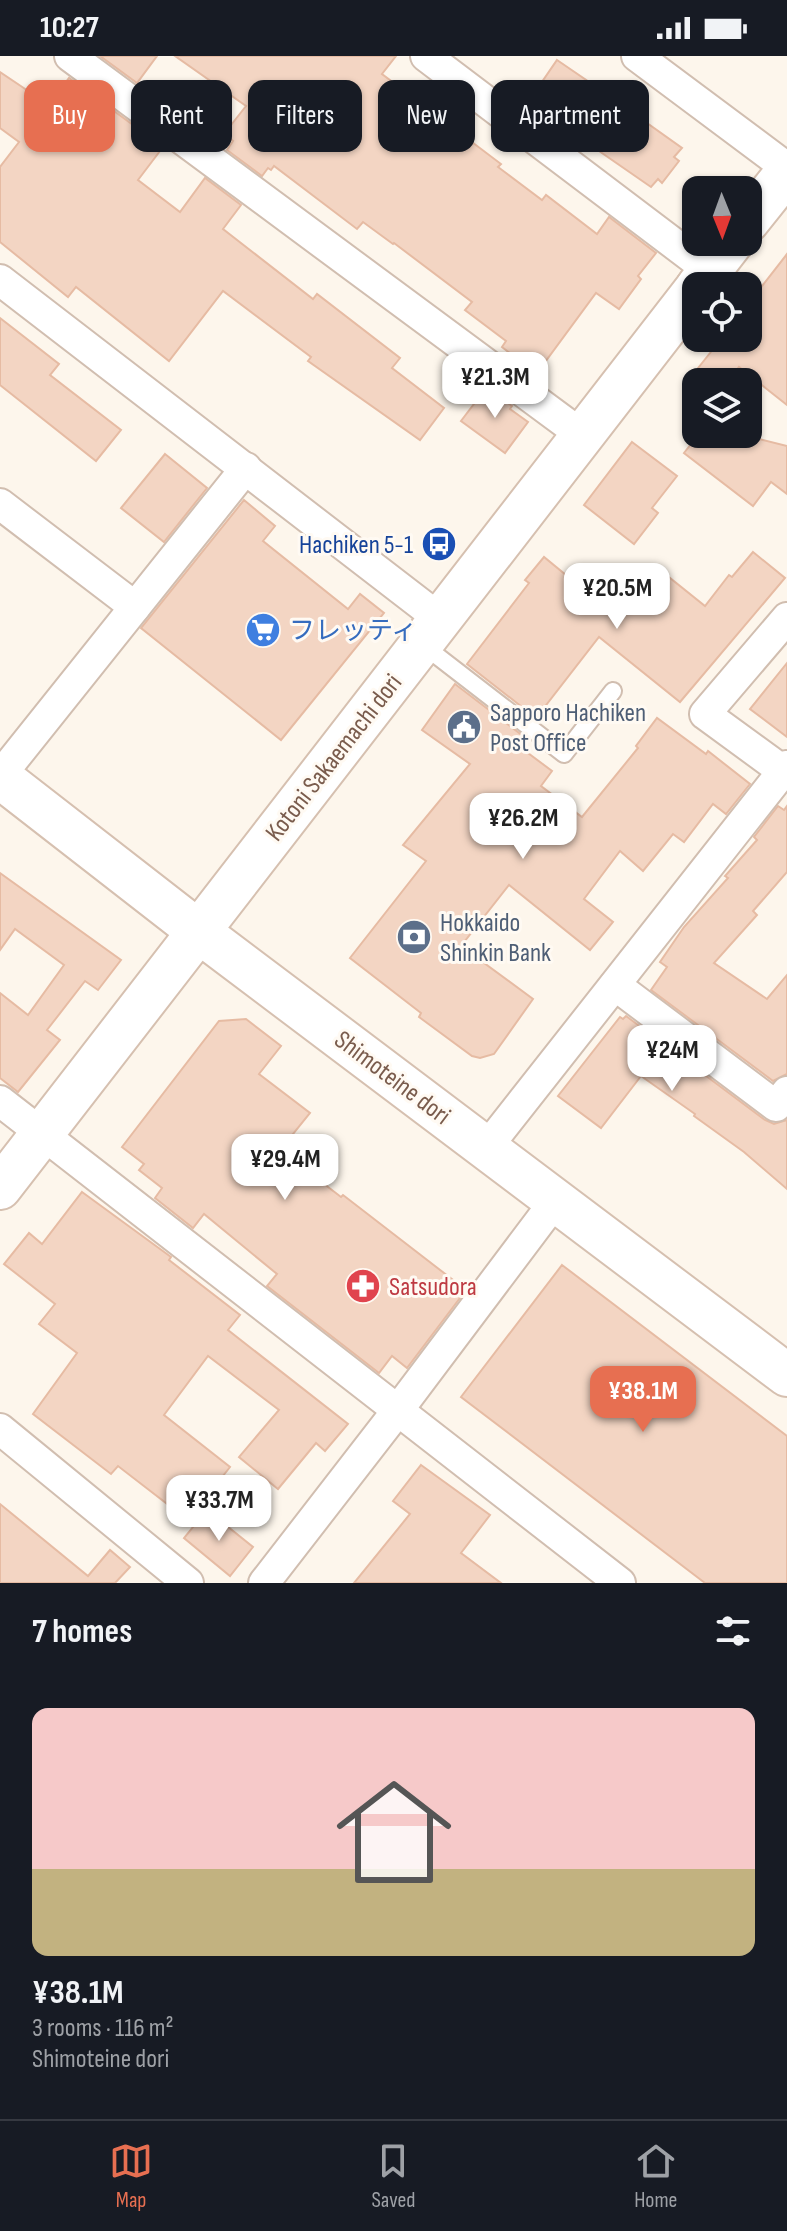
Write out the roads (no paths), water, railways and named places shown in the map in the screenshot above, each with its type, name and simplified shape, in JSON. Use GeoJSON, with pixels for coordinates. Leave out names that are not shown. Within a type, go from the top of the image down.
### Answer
{"type":"FeatureCollection","features":[{"type":"Feature","properties":{"kind":"main road","name":"Kotoni Sakaemachi dori"},"geometry":{"type":"LineString","coordinates":[[0,1188],[682,307]]}},
{"type":"Feature","properties":{"kind":"main road","name":"Shimoteine dori"},"geometry":{"type":"LineString","coordinates":[[0,777],[198,931],[787,1375]]}},
{"type":"Feature","properties":{"kind":"street"},"geometry":{"type":"LineString","coordinates":[[70,56],[582,435]]}},
{"type":"Feature","properties":{"kind":"street"},"geometry":{"type":"LineString","coordinates":[[426,56],[709,272]]}},
{"type":"Feature","properties":{"kind":"street"},"geometry":{"type":"LineString","coordinates":[[637,56],[776,191]]}},
{"type":"Feature","properties":{"kind":"street"},"geometry":{"type":"LineString","coordinates":[[0,280],[246,468],[431,631]]}},
{"type":"Feature","properties":{"kind":"street"},"geometry":{"type":"LineString","coordinates":[[0,777],[246,468]]}},
{"type":"Feature","properties":{"kind":"street"},"geometry":{"type":"LineString","coordinates":[[0,504],[135,607]]}},
{"type":"Feature","properties":{"kind":"street"},"geometry":{"type":"LineString","coordinates":[[487,1147],[786,770],[705,714],[787,618]]}},
{"type":"Feature","properties":{"kind":"street"},"geometry":{"type":"LineString","coordinates":[[615,985],[776,1106],[787,1092]]}},
{"type":"Feature","properties":{"kind":"street"},"geometry":{"type":"LineString","coordinates":[[0,1101],[620,1583]]}},
{"type":"Feature","properties":{"kind":"street"},"geometry":{"type":"LineString","coordinates":[[264,1583],[556,1200]]}},
{"type":"Feature","properties":{"kind":"street"},"geometry":{"type":"LineString","coordinates":[[0,1429],[188,1583]]}},
{"type":"Feature","properties":{"kind":"lane"},"geometry":{"type":"LineString","coordinates":[[431,631],[564,754],[613,691]]}},
{"type":"Feature","properties":{"kind":"place","name":"Hachiken 5-1"},"geometry":{"type":"Point","coordinates":[439,544]}},
{"type":"Feature","properties":{"kind":"place","name":"フレッティ"},"geometry":{"type":"Point","coordinates":[263,630]}},
{"type":"Feature","properties":{"kind":"place","name":"Sapporo Hachiken Post Office"},"geometry":{"type":"Point","coordinates":[464,727]}},
{"type":"Feature","properties":{"kind":"place","name":"Hokkaido Shinkin Bank"},"geometry":{"type":"Point","coordinates":[414,937]}},
{"type":"Feature","properties":{"kind":"place","name":"Satsudora"},"geometry":{"type":"Point","coordinates":[363,1286]}}]}
